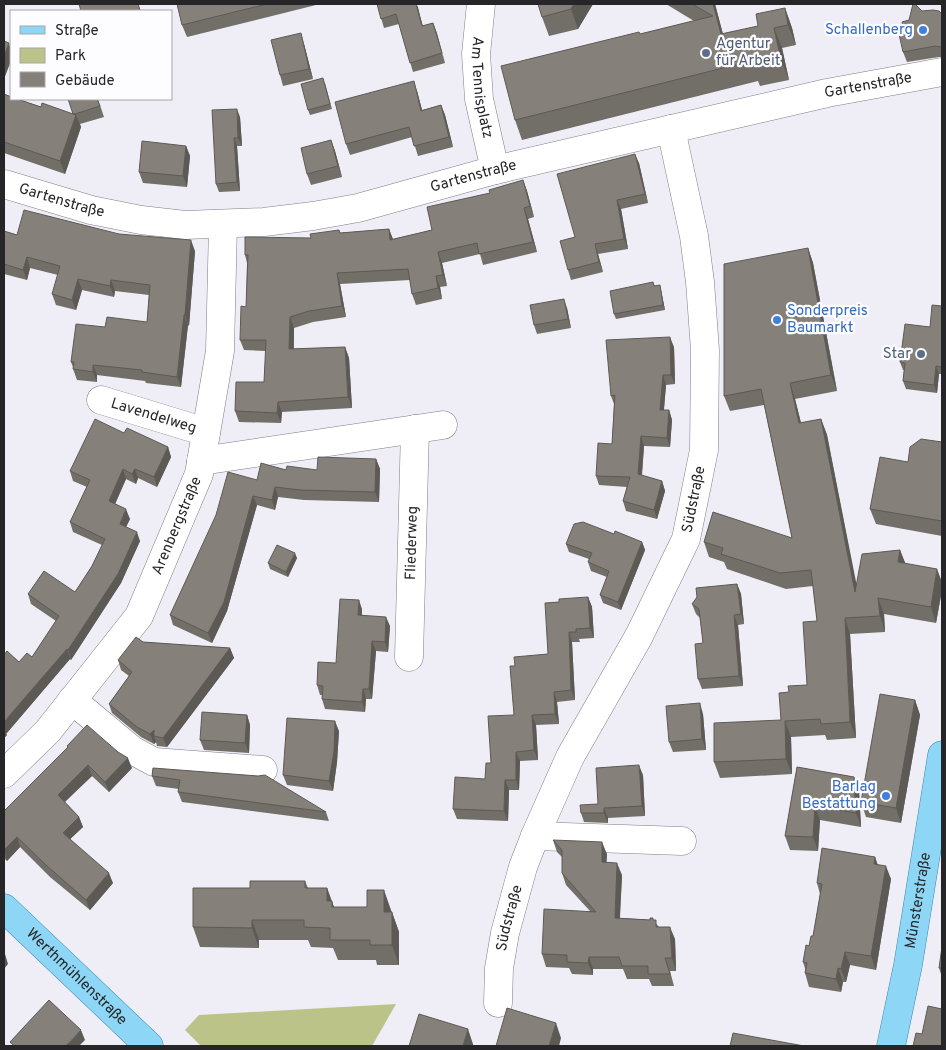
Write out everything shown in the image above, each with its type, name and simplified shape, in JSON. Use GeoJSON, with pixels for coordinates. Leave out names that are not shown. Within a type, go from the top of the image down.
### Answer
{"type":"FeatureCollection","features":[{"type":"Feature","properties":{"kind":"main road","name":"Münsterstraße"},"geometry":{"type":"LineString","coordinates":[[891,1046],[908,965],[939,790],[942,755]]}},
{"type":"Feature","properties":{"kind":"main road","name":"Werthmühlenstraße"},"geometry":{"type":"LineString","coordinates":[[4,908],[149,1046]]}},
{"type":"Feature","properties":{"kind":"street","name":"Am Tennisplatz"},"geometry":{"type":"LineString","coordinates":[[481,4],[476,54],[479,98],[495,170]]}},
{"type":"Feature","properties":{"kind":"street","name":"Gartenstraße"},"geometry":{"type":"LineString","coordinates":[[4,184],[91,210],[141,220],[185,225],[264,222],[358,208],[495,170],[827,92],[887,69],[942,72]]}},
{"type":"Feature","properties":{"kind":"street","name":"Südstraße"},"geometry":{"type":"LineString","coordinates":[[498,1004],[499,968],[505,933],[523,867],[570,756],[639,636],[686,539],[704,450],[705,350],[700,282],[694,236],[671,129]]}},
{"type":"Feature","properties":{"kind":"street","name":"Arenbergstraße"},"geometry":{"type":"LineString","coordinates":[[4,774],[48,730],[139,616],[199,474],[220,351],[223,225]]}},
{"type":"Feature","properties":{"kind":"street","name":"Lavendelweg"},"geometry":{"type":"LineString","coordinates":[[101,400],[206,432]]}},
{"type":"Feature","properties":{"kind":"street"},"geometry":{"type":"LineString","coordinates":[[201,461],[444,425]]}},
{"type":"Feature","properties":{"kind":"street","name":"Fliederweg"},"geometry":{"type":"LineString","coordinates":[[409,657],[415,429]]}},
{"type":"Feature","properties":{"kind":"street"},"geometry":{"type":"LineString","coordinates":[[72,700],[132,750],[154,762],[263,770]]}},
{"type":"Feature","properties":{"kind":"street"},"geometry":{"type":"LineString","coordinates":[[535,836],[682,841]]}},
{"type":"Feature","properties":{"kind":"green space"},"geometry":{"type":"Polygon","coordinates":[[[396,1004],[372,1046],[201,1046],[185,1030],[199,1015],[396,1004]]]}},
{"type":"Feature","properties":{"kind":"building"},"geometry":{"type":"Polygon","coordinates":[[[79,4],[138,4],[140,10],[81,10],[79,4]]]}},
{"type":"Feature","properties":{"kind":"building"},"geometry":{"type":"Polygon","coordinates":[[[177,4],[267,4],[182,25],[177,4]]]}},
{"type":"Feature","properties":{"kind":"building"},"geometry":{"type":"Polygon","coordinates":[[[377,4],[416,4],[422,26],[433,23],[442,53],[410,63],[396,14],[381,19],[377,4]]]}},
{"type":"Feature","properties":{"kind":"building"},"geometry":{"type":"Polygon","coordinates":[[[538,4],[574,4],[571,9],[542,17],[538,4]]]}},
{"type":"Feature","properties":{"kind":"building"},"geometry":{"type":"Polygon","coordinates":[[[692,4],[713,4],[721,34],[758,26],[756,14],[785,8],[788,25],[774,28],[781,60],[753,66],[751,61],[515,120],[501,66],[713,16],[692,4]]]}},
{"type":"Feature","properties":{"kind":"building"},"geometry":{"type":"Polygon","coordinates":[[[913,4],[922,11],[933,10],[939,11],[942,14],[942,47],[935,46],[903,52],[899,34],[904,33],[902,22],[909,20],[913,4]]]}},
{"type":"Feature","properties":{"kind":"building"},"geometry":{"type":"Polygon","coordinates":[[[301,33],[309,69],[280,75],[271,40],[301,33]]]}},
{"type":"Feature","properties":{"kind":"building"},"geometry":{"type":"Polygon","coordinates":[[[4,41],[9,43],[4,56],[4,41]]]}},
{"type":"Feature","properties":{"kind":"building"},"geometry":{"type":"Polygon","coordinates":[[[323,78],[330,104],[308,110],[301,84],[323,78]]]}},
{"type":"Feature","properties":{"kind":"building"},"geometry":{"type":"Polygon","coordinates":[[[414,81],[421,111],[441,105],[449,137],[414,146],[409,127],[346,144],[335,102],[414,81]]]}},
{"type":"Feature","properties":{"kind":"building"},"geometry":{"type":"Polygon","coordinates":[[[4,94],[10,97],[10,100],[20,100],[41,107],[42,103],[76,115],[60,161],[4,142],[4,94]]]}},
{"type":"Feature","properties":{"kind":"building"},"geometry":{"type":"Polygon","coordinates":[[[68,100],[97,100],[100,106],[75,114],[73,114],[68,100]]]}},
{"type":"Feature","properties":{"kind":"building"},"geometry":{"type":"Polygon","coordinates":[[[237,109],[238,138],[234,138],[237,182],[216,184],[212,110],[237,109]]]}},
{"type":"Feature","properties":{"kind":"building"},"geometry":{"type":"Polygon","coordinates":[[[331,140],[338,166],[307,174],[301,148],[331,140]]]}},
{"type":"Feature","properties":{"kind":"building"},"geometry":{"type":"Polygon","coordinates":[[[142,141],[186,146],[183,176],[139,172],[142,141]]]}},
{"type":"Feature","properties":{"kind":"building"},"geometry":{"type":"Polygon","coordinates":[[[635,154],[645,194],[617,200],[624,239],[595,244],[599,262],[568,270],[560,241],[575,237],[557,174],[635,154]]]}},
{"type":"Feature","properties":{"kind":"building"},"geometry":{"type":"Polygon","coordinates":[[[523,180],[530,206],[524,208],[533,242],[479,254],[477,243],[438,252],[443,275],[436,276],[438,288],[412,294],[408,269],[337,273],[342,306],[309,311],[290,317],[289,349],[345,347],[348,397],[278,402],[277,413],[235,411],[236,382],[264,382],[266,340],[240,340],[241,306],[246,307],[248,255],[245,255],[245,237],[311,238],[310,234],[339,230],[340,233],[389,229],[390,240],[432,230],[427,207],[490,193],[489,190],[523,180]]]}},
{"type":"Feature","properties":{"kind":"building"},"geometry":{"type":"Polygon","coordinates":[[[24,210],[119,234],[191,240],[185,315],[177,377],[142,372],[142,370],[93,365],[93,372],[73,369],[74,362],[71,362],[76,324],[105,327],[107,317],[147,322],[150,285],[111,280],[110,286],[78,279],[72,300],[52,294],[60,266],[27,257],[23,270],[4,264],[4,231],[17,235],[24,210]]]}},
{"type":"Feature","properties":{"kind":"building"},"geometry":{"type":"Polygon","coordinates":[[[808,248],[831,375],[790,383],[799,423],[821,419],[855,592],[862,554],[900,550],[898,562],[937,569],[931,607],[878,598],[880,616],[845,618],[850,722],[821,724],[820,719],[785,721],[786,759],[714,762],[714,723],[781,720],[779,693],[789,692],[788,686],[807,685],[803,622],[817,621],[811,570],[780,573],[721,554],[723,548],[704,542],[713,512],[792,538],[761,389],[724,396],[724,264],[808,248]]]}},
{"type":"Feature","properties":{"kind":"building"},"geometry":{"type":"Polygon","coordinates":[[[653,282],[654,286],[660,285],[663,305],[614,314],[610,291],[653,282]]]}},
{"type":"Feature","properties":{"kind":"building"},"geometry":{"type":"Polygon","coordinates":[[[564,299],[568,319],[534,325],[530,305],[564,299]]]}},
{"type":"Feature","properties":{"kind":"building","name":"Star"},"geometry":{"type":"Polygon","coordinates":[[[932,305],[942,306],[942,367],[936,366],[934,385],[903,381],[905,363],[900,362],[905,324],[930,327],[932,305]]]}},
{"type":"Feature","properties":{"kind":"building"},"geometry":{"type":"Polygon","coordinates":[[[670,337],[671,375],[663,375],[660,410],[669,410],[667,438],[641,436],[638,474],[662,481],[654,510],[623,501],[630,477],[596,476],[598,443],[612,444],[615,395],[611,396],[606,340],[670,337]]]}},
{"type":"Feature","properties":{"kind":"building"},"geometry":{"type":"Polygon","coordinates":[[[95,419],[124,433],[127,428],[168,447],[154,477],[135,469],[132,474],[123,469],[109,501],[126,509],[120,524],[137,532],[118,574],[68,650],[4,722],[4,655],[7,651],[19,662],[27,653],[32,657],[59,616],[28,594],[44,571],[75,592],[92,566],[105,539],[70,522],[90,480],[70,471],[95,419]]]}},
{"type":"Feature","properties":{"kind":"building"},"geometry":{"type":"Polygon","coordinates":[[[921,439],[942,442],[942,521],[870,509],[880,457],[908,462],[910,447],[921,439]]]}},
{"type":"Feature","properties":{"kind":"building"},"geometry":{"type":"Polygon","coordinates":[[[318,457],[376,459],[375,492],[300,490],[275,487],[272,500],[253,496],[224,602],[208,633],[170,615],[216,515],[228,472],[257,480],[261,463],[286,470],[287,466],[317,470],[318,457]]]}},
{"type":"Feature","properties":{"kind":"building"},"geometry":{"type":"Polygon","coordinates":[[[583,522],[614,534],[615,531],[642,542],[618,602],[600,595],[609,571],[588,562],[592,553],[566,544],[574,524],[583,522]]]}},
{"type":"Feature","properties":{"kind":"building"},"geometry":{"type":"Polygon","coordinates":[[[277,545],[295,553],[286,572],[268,563],[277,545]]]}},
{"type":"Feature","properties":{"kind":"building"},"geometry":{"type":"Polygon","coordinates":[[[737,584],[741,614],[734,615],[739,676],[698,679],[695,644],[703,643],[699,609],[692,604],[697,597],[696,588],[737,584]]]}},
{"type":"Feature","properties":{"kind":"building"},"geometry":{"type":"Polygon","coordinates":[[[588,597],[590,628],[576,629],[576,632],[569,632],[571,690],[554,692],[555,714],[532,715],[534,750],[516,752],[516,780],[505,780],[504,811],[453,809],[455,777],[485,779],[486,763],[491,763],[488,716],[514,715],[510,666],[515,666],[514,657],[548,654],[545,603],[559,602],[559,599],[588,597]]]}},
{"type":"Feature","properties":{"kind":"building"},"geometry":{"type":"Polygon","coordinates":[[[340,599],[359,600],[358,615],[386,617],[385,642],[372,641],[369,689],[363,689],[362,702],[322,699],[323,686],[317,685],[318,662],[336,663],[340,599]]]}},
{"type":"Feature","properties":{"kind":"building"},"geometry":{"type":"Polygon","coordinates":[[[136,637],[143,642],[230,648],[163,738],[154,736],[154,730],[150,734],[137,727],[109,704],[132,672],[118,660],[136,637]]]}},
{"type":"Feature","properties":{"kind":"building"},"geometry":{"type":"Polygon","coordinates":[[[880,694],[915,700],[896,808],[861,802],[880,694]]]}},
{"type":"Feature","properties":{"kind":"building"},"geometry":{"type":"Polygon","coordinates":[[[700,703],[702,739],[669,742],[666,706],[700,703]]]}},
{"type":"Feature","properties":{"kind":"building"},"geometry":{"type":"Polygon","coordinates":[[[202,712],[247,715],[245,743],[200,740],[202,712]]]}},
{"type":"Feature","properties":{"kind":"building"},"geometry":{"type":"Polygon","coordinates":[[[287,718],[335,721],[334,752],[329,781],[283,775],[287,718]]]}},
{"type":"Feature","properties":{"kind":"building"},"geometry":{"type":"Polygon","coordinates":[[[87,725],[118,752],[128,758],[105,782],[88,765],[58,795],[79,817],[63,833],[109,873],[86,900],[17,837],[4,850],[4,811],[68,747],[87,725]]]}},
{"type":"Feature","properties":{"kind":"building"},"geometry":{"type":"Polygon","coordinates":[[[639,765],[642,806],[604,808],[604,813],[581,813],[580,805],[598,804],[596,768],[639,765]]]}},
{"type":"Feature","properties":{"kind":"building"},"geometry":{"type":"Polygon","coordinates":[[[797,767],[854,777],[856,813],[815,806],[813,837],[785,836],[797,767]]]}},
{"type":"Feature","properties":{"kind":"building"},"geometry":{"type":"Polygon","coordinates":[[[153,768],[265,775],[326,812],[178,792],[180,780],[152,776],[153,768]]]}},
{"type":"Feature","properties":{"kind":"building"},"geometry":{"type":"Polygon","coordinates":[[[553,840],[602,842],[602,862],[617,863],[615,918],[650,920],[650,918],[653,918],[653,920],[656,920],[656,927],[670,927],[672,958],[665,958],[670,974],[648,974],[648,966],[622,966],[619,957],[589,957],[588,963],[567,962],[567,955],[542,954],[544,909],[596,912],[562,873],[562,850],[553,840]]]}},
{"type":"Feature","properties":{"kind":"building"},"geometry":{"type":"Polygon","coordinates":[[[822,848],[875,857],[874,864],[886,866],[871,956],[845,952],[841,969],[838,968],[836,979],[805,973],[807,963],[803,962],[806,945],[809,946],[811,936],[813,936],[822,884],[817,883],[822,848]]]}},
{"type":"Feature","properties":{"kind":"building"},"geometry":{"type":"Polygon","coordinates":[[[250,881],[305,881],[305,888],[327,888],[327,901],[332,901],[332,907],[367,907],[367,890],[384,890],[384,912],[392,912],[392,945],[370,945],[370,940],[330,940],[330,928],[304,927],[304,920],[252,920],[252,928],[193,927],[193,888],[250,888],[250,881]]]}},
{"type":"Feature","properties":{"kind":"building"},"geometry":{"type":"Polygon","coordinates":[[[942,947],[942,968],[939,968],[942,947]]]}},
{"type":"Feature","properties":{"kind":"building"},"geometry":{"type":"Polygon","coordinates":[[[49,1000],[81,1030],[66,1046],[14,1046],[10,1042],[49,1000]]]}},
{"type":"Feature","properties":{"kind":"building"},"geometry":{"type":"Polygon","coordinates":[[[928,1006],[942,1009],[942,1046],[913,1046],[916,1033],[922,1034],[928,1006]]]}},
{"type":"Feature","properties":{"kind":"building"},"geometry":{"type":"Polygon","coordinates":[[[507,1008],[556,1023],[549,1046],[496,1046],[507,1008]]]}},
{"type":"Feature","properties":{"kind":"building"},"geometry":{"type":"Polygon","coordinates":[[[419,1014],[468,1029],[463,1046],[409,1046],[419,1014]]]}},
{"type":"Feature","properties":{"kind":"building"},"geometry":{"type":"Polygon","coordinates":[[[733,1033],[804,1046],[730,1046],[733,1033]]]}},
{"type":"Feature","properties":{"kind":"place","name":"Schallenberg"},"geometry":{"type":"Point","coordinates":[923,30]}},
{"type":"Feature","properties":{"kind":"place","name":"Agentur für Arbeit"},"geometry":{"type":"Point","coordinates":[706,53]}},
{"type":"Feature","properties":{"kind":"place","name":"Sonderpreis Baumarkt"},"geometry":{"type":"Point","coordinates":[777,320]}},
{"type":"Feature","properties":{"kind":"place","name":"Star"},"geometry":{"type":"Point","coordinates":[921,354]}},
{"type":"Feature","properties":{"kind":"place","name":"Barlag Bestattung"},"geometry":{"type":"Point","coordinates":[886,796]}}]}
